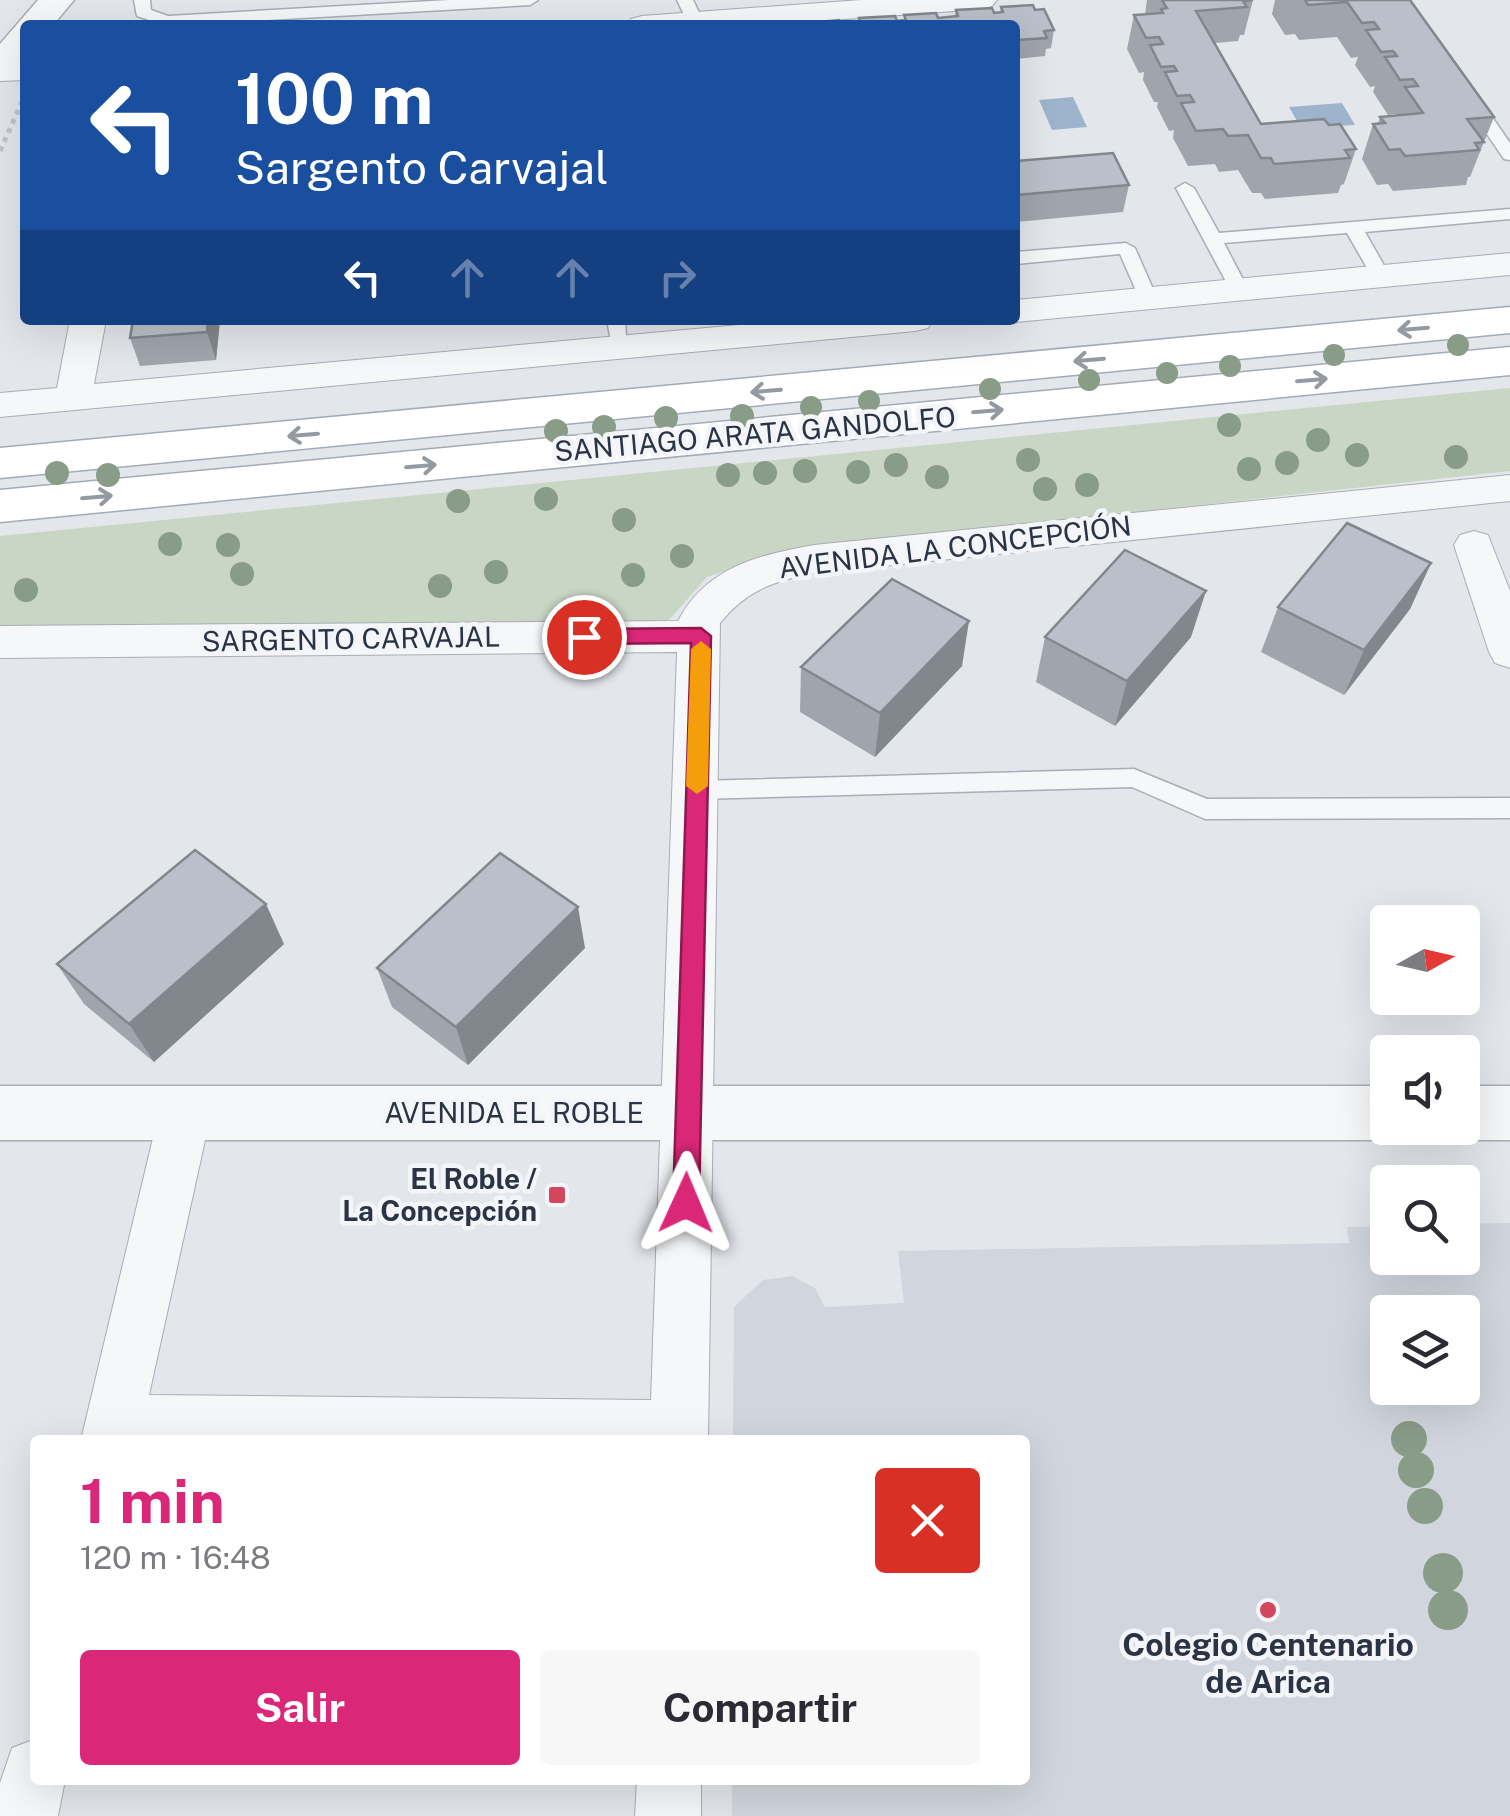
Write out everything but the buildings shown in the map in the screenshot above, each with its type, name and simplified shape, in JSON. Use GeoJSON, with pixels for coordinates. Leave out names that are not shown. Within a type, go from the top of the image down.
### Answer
{"type":"FeatureCollection","features":[{"type":"Feature","properties":{"kind":"main road","name":"SANTIAGO ARATA GANDOLFO"},"geometry":{"type":"LineString","coordinates":[[0,464],[1510,320]]}},
{"type":"Feature","properties":{"kind":"main road","name":"SANTIAGO ARATA GANDOLFO"},"geometry":{"type":"LineString","coordinates":[[0,506],[1510,361]]}},
{"type":"Feature","properties":{"kind":"street"},"geometry":{"type":"LineString","coordinates":[[39,20],[57,0]]}},
{"type":"Feature","properties":{"kind":"street"},"geometry":{"type":"LineString","coordinates":[[667,20],[692,15],[982,0]]}},
{"type":"Feature","properties":{"kind":"street"},"geometry":{"type":"LineString","coordinates":[[0,70],[20,43]]}},
{"type":"Feature","properties":{"kind":"street"},"geometry":{"type":"LineString","coordinates":[[1020,311],[1510,264]]}},
{"type":"Feature","properties":{"kind":"street"},"geometry":{"type":"LineString","coordinates":[[73,400],[87,325]]}},
{"type":"Feature","properties":{"kind":"street"},"geometry":{"type":"LineString","coordinates":[[0,405],[73,400],[618,334],[809,325]]}},
{"type":"Feature","properties":{"kind":"street","name":"AVENIDA LA CONCEPCIÓN"},"geometry":{"type":"LineString","coordinates":[[680,1434],[699,620],[722,589],[756,572],[814,559],[1510,488]]}},
{"type":"Feature","properties":{"kind":"street"},"geometry":{"type":"LineString","coordinates":[[1474,545],[1510,652]]}},
{"type":"Feature","properties":{"kind":"street","name":"SARGENTO CARVAJAL"},"geometry":{"type":"LineString","coordinates":[[0,642],[701,636]]}},
{"type":"Feature","properties":{"kind":"street","name":"AVENIDA EL ROBLE"},"geometry":{"type":"LineString","coordinates":[[0,1112],[1370,1113]]}},
{"type":"Feature","properties":{"kind":"street"},"geometry":{"type":"LineString","coordinates":[[184,1112],[112,1432],[680,1434]]}},
{"type":"Feature","properties":{"kind":"street"},"geometry":{"type":"LineString","coordinates":[[1480,1113],[1510,1113]]}},
{"type":"Feature","properties":{"kind":"street"},"geometry":{"type":"LineString","coordinates":[[25,1816],[32,1785]]}},
{"type":"Feature","properties":{"kind":"street"},"geometry":{"type":"LineString","coordinates":[[668,1816],[670,1785]]}},
{"type":"Feature","properties":{"kind":"lane"},"geometry":{"type":"LineString","coordinates":[[142,0],[142,13],[161,20]]}},
{"type":"Feature","properties":{"kind":"lane"},"geometry":{"type":"LineString","coordinates":[[200,20],[530,0]]}},
{"type":"Feature","properties":{"kind":"lane"},"geometry":{"type":"LineString","coordinates":[[433,20],[434,6]]}},
{"type":"Feature","properties":{"kind":"lane"},"geometry":{"type":"LineString","coordinates":[[1466,93],[1510,155]]}},
{"type":"Feature","properties":{"kind":"lane"},"geometry":{"type":"LineString","coordinates":[[1186,188],[1239,290]]}},
{"type":"Feature","properties":{"kind":"lane"},"geometry":{"type":"LineString","coordinates":[[1213,240],[1510,214]]}},
{"type":"Feature","properties":{"kind":"lane"},"geometry":{"type":"LineString","coordinates":[[1353,227],[1381,276]]}},
{"type":"Feature","properties":{"kind":"lane"},"geometry":{"type":"LineString","coordinates":[[1020,258],[1126,248],[1148,298]]}},
{"type":"Feature","properties":{"kind":"lane"},"geometry":{"type":"LineString","coordinates":[[697,790],[1134,778],[1206,809],[1510,808]]}},
{"type":"Feature","properties":{"kind":"path"},"geometry":{"type":"LineString","coordinates":[[0,151],[20,107]]}},
{"type":"Feature","properties":{"kind":"shaded area","name":"Colegio Centenario de Arica"},"geometry":{"type":"Polygon","coordinates":[[[1510,1223],[1510,1816],[732,1816],[732,1785],[1030,1785],[1030,1435],[733,1435],[734,1307],[763,1280],[792,1276],[815,1288],[825,1307],[904,1303],[898,1251],[1349,1243],[1347,1227],[1370,1226],[1370,1275],[1480,1275],[1480,1224],[1510,1223]]]}},
{"type":"Feature","properties":{"kind":"green space"},"geometry":{"type":"Polygon","coordinates":[[[1510,388],[1510,471],[790,550],[707,577],[669,620],[652,626],[0,633],[0,536],[1510,388]]]}},
{"type":"Feature","properties":{"kind":"water"},"geometry":{"type":"Polygon","coordinates":[[[1073,97],[1087,127],[1052,130],[1039,100],[1073,97]]]}},
{"type":"Feature","properties":{"kind":"water"},"geometry":{"type":"Polygon","coordinates":[[[1342,103],[1355,125],[1301,128],[1289,107],[1342,103]]]}},
{"type":"Feature","properties":{"kind":"slow traffic"},"geometry":{"type":"LineString","coordinates":[[697,786],[701,649]]}},
{"type":"Feature","properties":{"kind":"place","name":"El Roble / La Concepción"},"geometry":{"type":"Point","coordinates":[557,1195]}},
{"type":"Feature","properties":{"kind":"place","name":"Colegio Centenario de Arica"},"geometry":{"type":"Point","coordinates":[1268,1610]}},
{"type":"Feature","properties":{"kind":"route"},"geometry":{"type":"LineString","coordinates":[[584,637],[701,636],[686,1203]]}}]}
